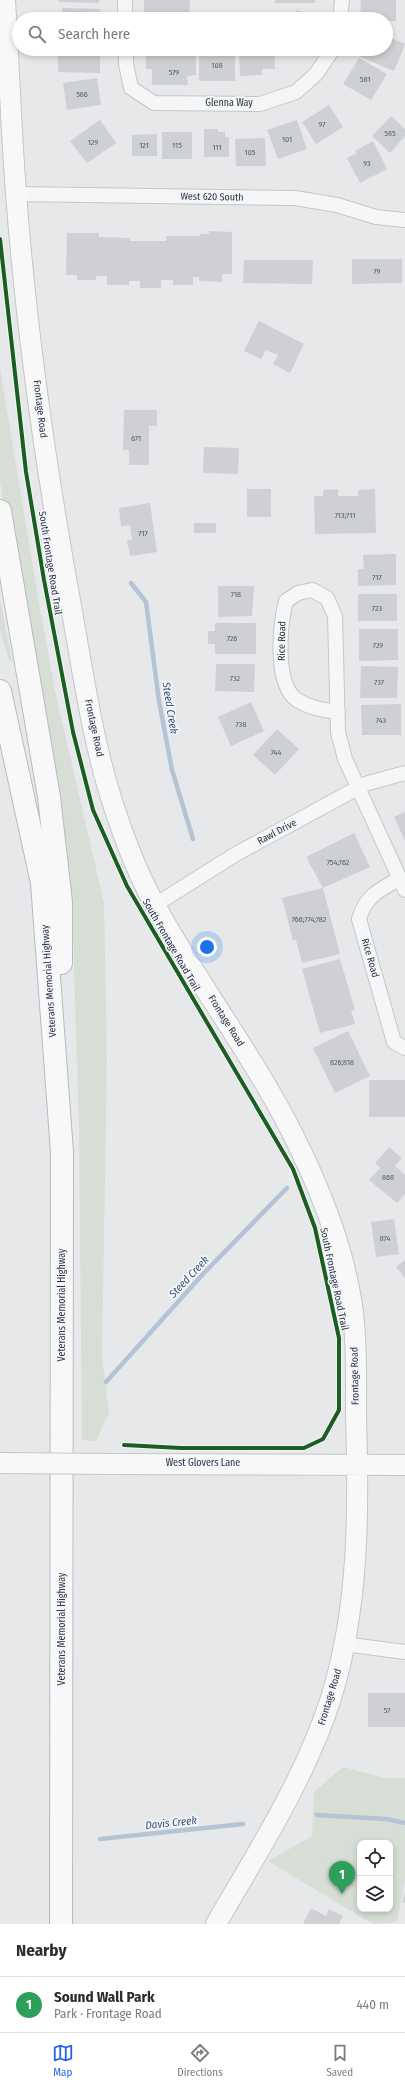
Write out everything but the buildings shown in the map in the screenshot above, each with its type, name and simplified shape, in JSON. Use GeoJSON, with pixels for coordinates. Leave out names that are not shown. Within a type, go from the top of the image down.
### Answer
{"type":"FeatureCollection","features":[{"type":"Feature","properties":{"kind":"highway"},"geometry":{"type":"LineString","coordinates":[[0,511],[49,796],[61,902],[62,1152]]}},
{"type":"Feature","properties":{"kind":"highway","name":"Veterans Memorial Highway"},"geometry":{"type":"LineString","coordinates":[[0,691],[42,883],[62,1152],[61,1924]]}},
{"type":"Feature","properties":{"kind":"street","name":"Frontage Road"},"geometry":{"type":"LineString","coordinates":[[5,0],[16,194],[26,298],[50,483],[95,740],[114,806],[139,871],[155,905],[267,1088],[295,1138],[334,1232],[351,1301],[354,1334],[357,1463],[354,1572],[344,1644],[331,1697],[304,1767],[284,1806],[216,1924]]}},
{"type":"Feature","properties":{"kind":"street"},"geometry":{"type":"LineString","coordinates":[[124,0],[125,12]]}},
{"type":"Feature","properties":{"kind":"street"},"geometry":{"type":"LineString","coordinates":[[341,12],[342,0]]}},
{"type":"Feature","properties":{"kind":"street","name":"Glenna Way"},"geometry":{"type":"LineString","coordinates":[[126,56],[126,64],[131,88],[154,103],[260,104],[296,92],[316,74],[328,56]]}},
{"type":"Feature","properties":{"kind":"street","name":"West 620 South"},"geometry":{"type":"LineString","coordinates":[[16,194],[295,198],[337,205],[376,217],[405,220]]}},
{"type":"Feature","properties":{"kind":"street","name":"Rice Road"},"geometry":{"type":"LineString","coordinates":[[338,712],[313,708],[296,699],[287,689],[282,666],[282,618],[286,601],[298,593],[312,590],[327,598],[335,616],[338,712],[338,732],[345,759],[402,884],[370,896],[362,908],[359,919],[394,1042],[405,1048]]}},
{"type":"Feature","properties":{"kind":"street","name":"Rawl Drive"},"geometry":{"type":"LineString","coordinates":[[155,905],[236,854],[365,784],[405,773]]}},
{"type":"Feature","properties":{"kind":"street","name":"West Glovers Lane"},"geometry":{"type":"LineString","coordinates":[[0,1463],[357,1463],[405,1465]]}},
{"type":"Feature","properties":{"kind":"street"},"geometry":{"type":"LineString","coordinates":[[344,1644],[405,1652]]}},
{"type":"Feature","properties":{"kind":"shaded area"},"geometry":{"type":"Polygon","coordinates":[[[0,369],[55,691],[104,903],[107,1057],[102,1356],[109,1412],[96,1441],[82,1440],[79,1130],[72,898],[45,703],[9,505],[4,505],[0,481],[0,369]]]}},
{"type":"Feature","properties":{"kind":"shaded area"},"geometry":{"type":"Polygon","coordinates":[[[0,599],[12,662],[9,660],[0,630],[0,599]]]}},
{"type":"Feature","properties":{"kind":"shaded area"},"geometry":{"type":"Polygon","coordinates":[[[343,1767],[385,1778],[405,1778],[405,1880],[397,1922],[373,1924],[268,1861],[312,1836],[314,1792],[343,1767]]]}},
{"type":"Feature","properties":{"kind":"waterway","name":"Steed Creek"},"geometry":{"type":"LineString","coordinates":[[131,583],[146,602],[159,701],[172,770],[193,839]]}},
{"type":"Feature","properties":{"kind":"waterway","name":"Steed Creek"},"geometry":{"type":"LineString","coordinates":[[106,1382],[203,1274],[287,1188]]}},
{"type":"Feature","properties":{"kind":"waterway","name":"Davis Creek"},"geometry":{"type":"LineString","coordinates":[[317,1815],[386,1819],[405,1823]]}},
{"type":"Feature","properties":{"kind":"waterway","name":"Davis Creek"},"geometry":{"type":"LineString","coordinates":[[100,1839],[243,1824]]}},
{"type":"Feature","properties":{"kind":"cycle path","name":"South Frontage Road Trail"},"geometry":{"type":"LineString","coordinates":[[0,239],[26,472],[44,580],[73,732],[93,810],[127,886],[293,1169],[315,1228],[339,1338],[339,1410],[323,1439],[304,1448],[181,1448],[124,1445]]}},
{"type":"Feature","properties":{"kind":"place","name":"Sound Wall Park"},"geometry":{"type":"Point","coordinates":[342,1894]}}]}
